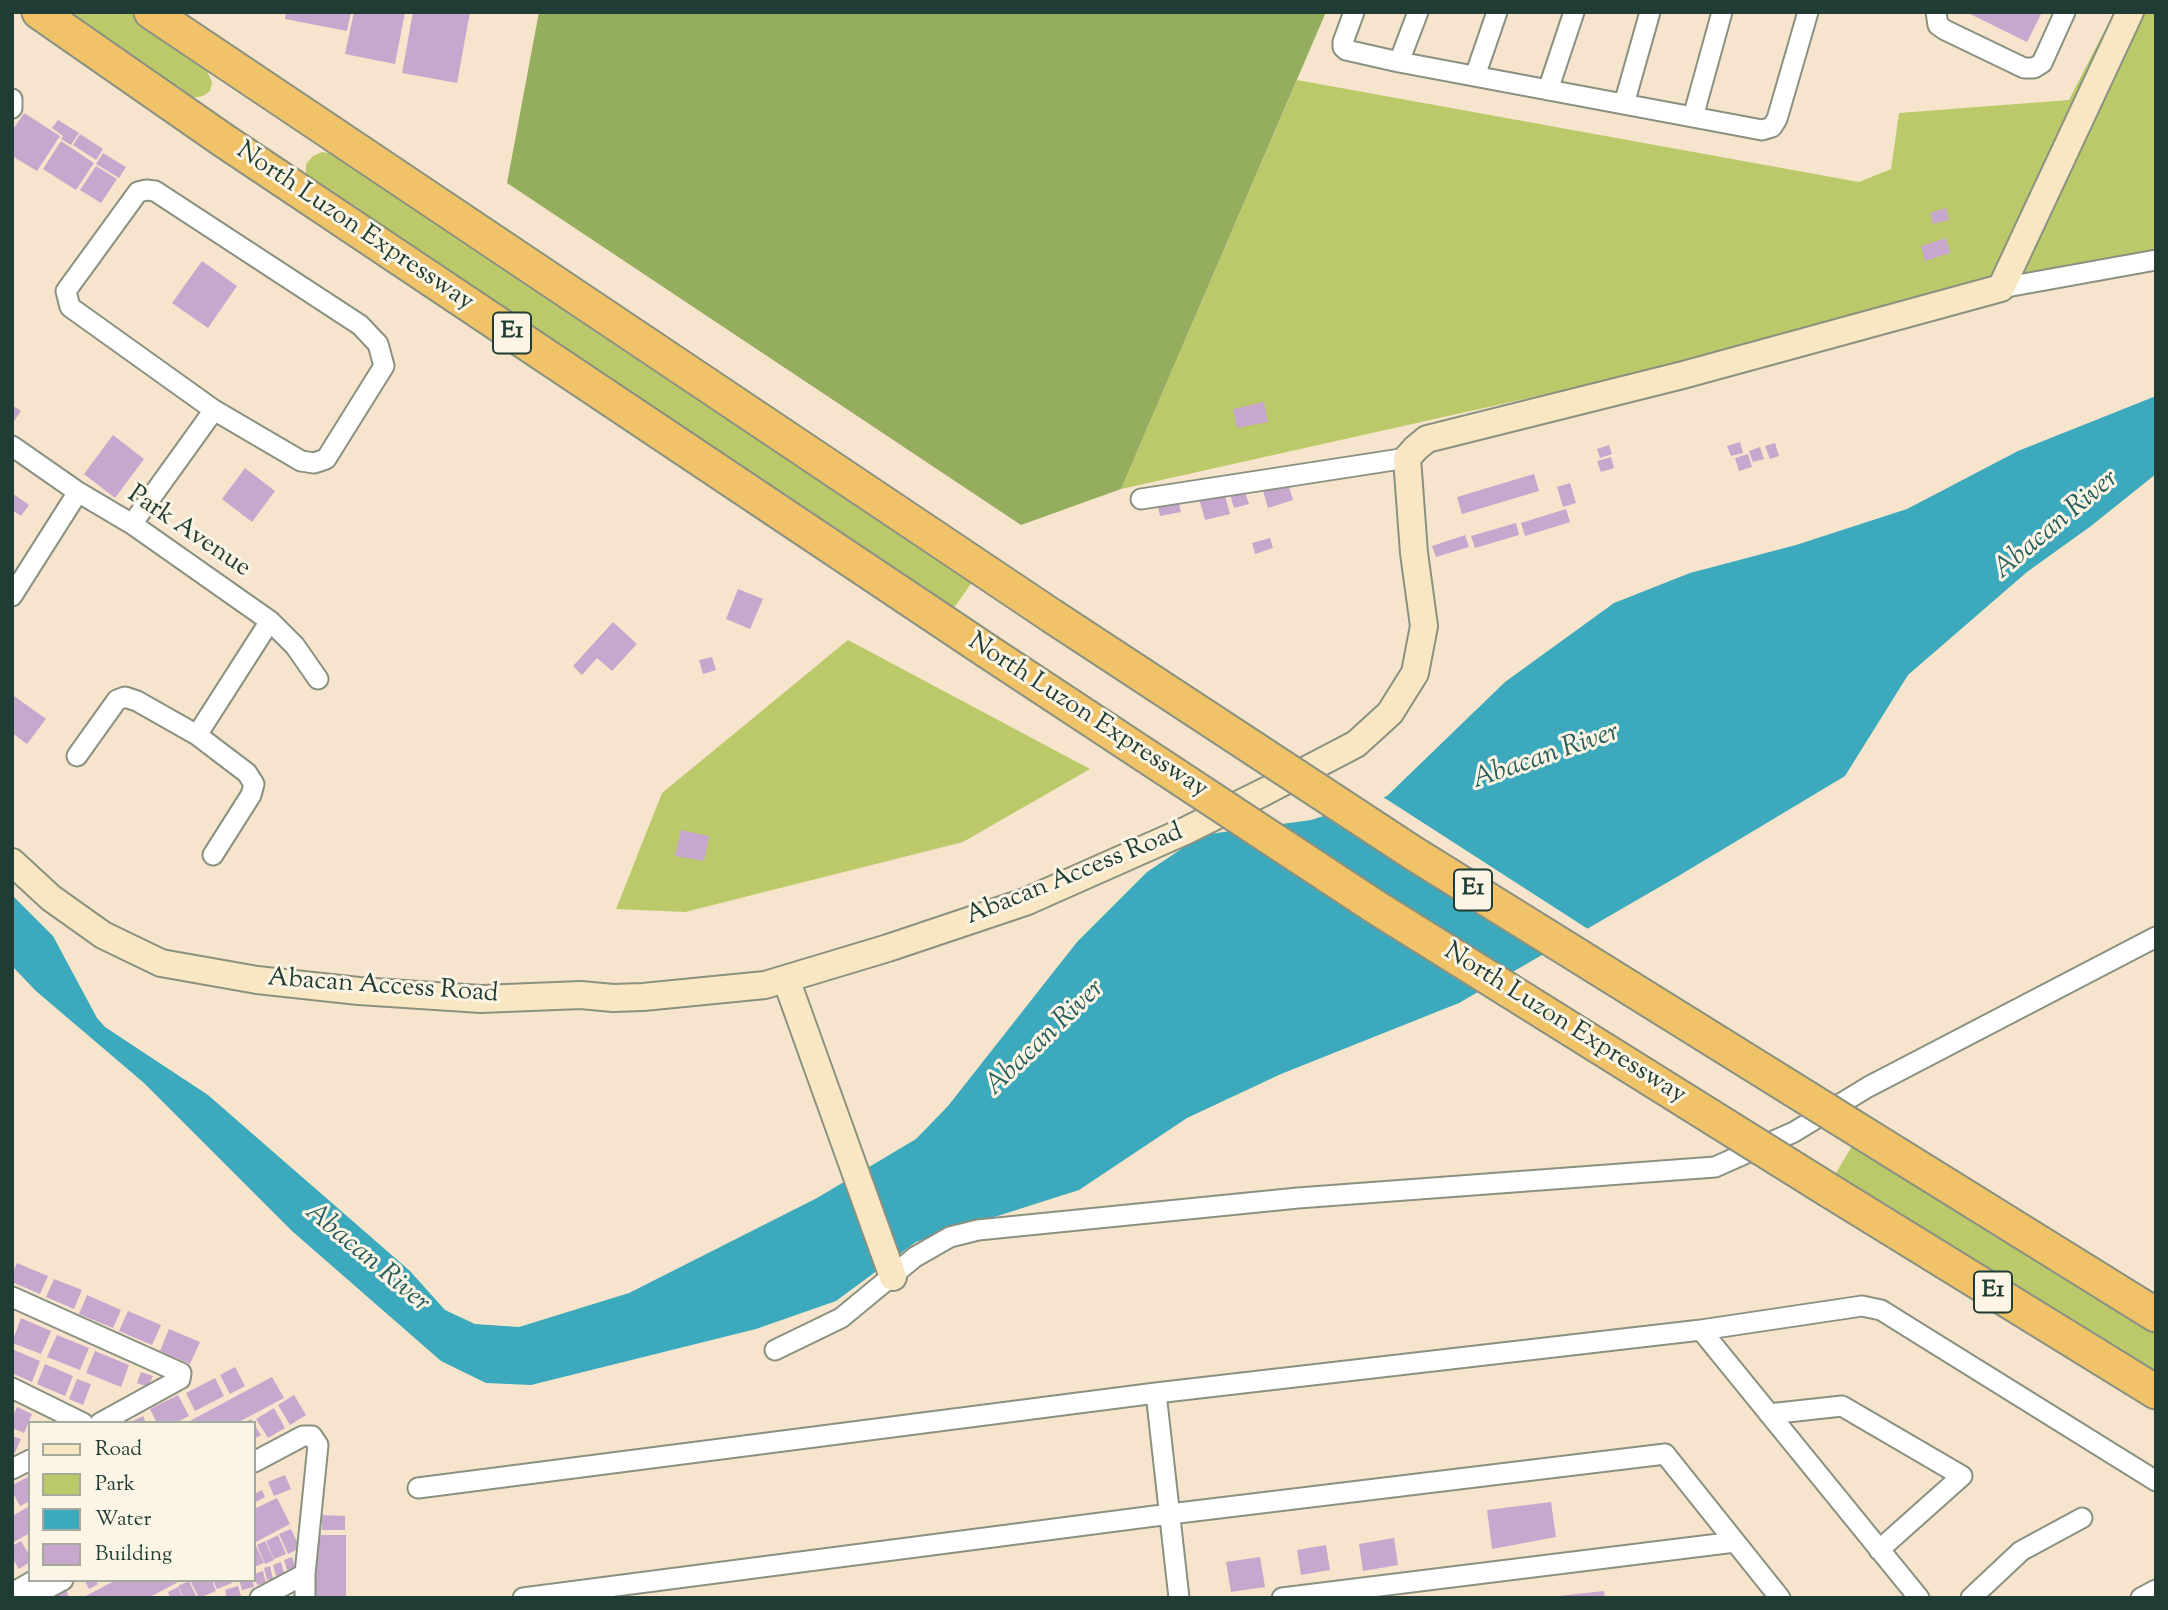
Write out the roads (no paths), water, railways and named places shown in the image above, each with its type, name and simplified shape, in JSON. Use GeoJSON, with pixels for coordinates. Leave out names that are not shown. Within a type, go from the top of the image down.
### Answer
{"type":"FeatureCollection","features":[{"type":"Feature","properties":{"kind":"highway","name":"North Luzon Expressway"},"geometry":{"type":"LineString","coordinates":[[39,12],[223,140],[987,651],[1377,908],[2156,1392]]}},
{"type":"Feature","properties":{"kind":"highway","name":"E1"},"geometry":{"type":"LineString","coordinates":[[151,12],[1052,616],[1413,853],[2156,1315]]}},
{"type":"Feature","properties":{"kind":"street"},"geometry":{"type":"LineString","coordinates":[[1354,12],[1343,47],[1346,50],[1762,130],[1772,127],[1777,119],[1808,12]]}},
{"type":"Feature","properties":{"kind":"street"},"geometry":{"type":"LineString","coordinates":[[1399,62],[1418,12]]}},
{"type":"Feature","properties":{"kind":"street"},"geometry":{"type":"LineString","coordinates":[[1475,76],[1497,12]]}},
{"type":"Feature","properties":{"kind":"street"},"geometry":{"type":"LineString","coordinates":[[1548,90],[1574,12]]}},
{"type":"Feature","properties":{"kind":"street"},"geometry":{"type":"LineString","coordinates":[[1623,104],[1650,12]]}},
{"type":"Feature","properties":{"kind":"street"},"geometry":{"type":"LineString","coordinates":[[1693,117],[1722,12]]}},
{"type":"Feature","properties":{"kind":"street"},"geometry":{"type":"LineString","coordinates":[[1937,18],[1945,30],[2024,68],[2034,68],[2042,63],[2065,12]]}},
{"type":"Feature","properties":{"kind":"street"},"geometry":{"type":"LineString","coordinates":[[2001,288],[2130,12]]}},
{"type":"Feature","properties":{"kind":"street"},"geometry":{"type":"LineString","coordinates":[[12,99],[12,108]]}},
{"type":"Feature","properties":{"kind":"street"},"geometry":{"type":"LineString","coordinates":[[155,191],[360,325],[378,344],[384,366],[326,459],[314,463],[301,461],[214,410],[69,307],[66,299],[66,291],[138,192],[155,191]]}},
{"type":"Feature","properties":{"kind":"street"},"geometry":{"type":"LineString","coordinates":[[1141,499],[1407,458],[1427,439],[1696,371],[2001,288],[2156,260]]}},
{"type":"Feature","properties":{"kind":"street"},"geometry":{"type":"LineString","coordinates":[[132,524],[214,410]]}},
{"type":"Feature","properties":{"kind":"street","name":"Park Avenue"},"geometry":{"type":"LineString","coordinates":[[12,446],[78,492],[132,524],[270,621],[295,646],[318,679]]}},
{"type":"Feature","properties":{"kind":"street","name":"Abacan Access Road"},"geometry":{"type":"LineString","coordinates":[[12,862],[51,898],[115,940],[161,963],[257,980],[359,991],[481,999],[581,995],[643,997],[765,985],[786,979],[1025,902],[1185,831],[1356,744],[1390,713],[1415,673],[1424,626],[1414,553],[1407,458]]}},
{"type":"Feature","properties":{"kind":"street"},"geometry":{"type":"LineString","coordinates":[[12,596],[78,492]]}},
{"type":"Feature","properties":{"kind":"street"},"geometry":{"type":"LineString","coordinates":[[197,735],[270,621]]}},
{"type":"Feature","properties":{"kind":"street"},"geometry":{"type":"LineString","coordinates":[[77,756],[117,700],[125,697],[197,735],[247,773],[254,784],[251,794],[213,855]]}},
{"type":"Feature","properties":{"kind":"street"},"geometry":{"type":"LineString","coordinates":[[775,1350],[841,1318],[891,1272],[915,1257],[950,1237],[978,1230],[1298,1198],[1715,1167],[1794,1132],[1868,1087],[2156,937]]}},
{"type":"Feature","properties":{"kind":"street"},"geometry":{"type":"LineString","coordinates":[[786,979],[891,1272]]}},
{"type":"Feature","properties":{"kind":"street"},"geometry":{"type":"LineString","coordinates":[[12,1297],[182,1376],[104,1421]]}},
{"type":"Feature","properties":{"kind":"street"},"geometry":{"type":"LineString","coordinates":[[418,1488],[1156,1393],[1701,1330],[1862,1306],[1881,1310],[2156,1481]]}},
{"type":"Feature","properties":{"kind":"street"},"geometry":{"type":"LineString","coordinates":[[1701,1330],[1919,1598]]}},
{"type":"Feature","properties":{"kind":"street"},"geometry":{"type":"LineString","coordinates":[[12,1388],[79,1421]]}},
{"type":"Feature","properties":{"kind":"street"},"geometry":{"type":"LineString","coordinates":[[1156,1393],[1179,1598]]}},
{"type":"Feature","properties":{"kind":"street"},"geometry":{"type":"LineString","coordinates":[[1769,1414],[1842,1406],[1962,1476],[1879,1550]]}},
{"type":"Feature","properties":{"kind":"street"},"geometry":{"type":"LineString","coordinates":[[256,1461],[311,1440]]}},
{"type":"Feature","properties":{"kind":"street"},"geometry":{"type":"LineString","coordinates":[[256,1475],[306,1446],[311,1440]]}},
{"type":"Feature","properties":{"kind":"street"},"geometry":{"type":"LineString","coordinates":[[305,1598],[311,1440]]}},
{"type":"Feature","properties":{"kind":"street"},"geometry":{"type":"LineString","coordinates":[[523,1598],[1170,1514],[1665,1454],[1780,1598]]}},
{"type":"Feature","properties":{"kind":"street"},"geometry":{"type":"LineString","coordinates":[[12,1469],[28,1461]]}},
{"type":"Feature","properties":{"kind":"street"},"geometry":{"type":"LineString","coordinates":[[1971,1598],[2021,1551],[2082,1518]]}},
{"type":"Feature","properties":{"kind":"street"},"geometry":{"type":"LineString","coordinates":[[1282,1598],[1735,1542]]}},
{"type":"Feature","properties":{"kind":"street"},"geometry":{"type":"LineString","coordinates":[[260,1598],[305,1574]]}},
{"type":"Feature","properties":{"kind":"street"},"geometry":{"type":"LineString","coordinates":[[12,1592],[31,1582]]}},
{"type":"Feature","properties":{"kind":"street"},"geometry":{"type":"LineString","coordinates":[[29,1598],[59,1582]]}},
{"type":"Feature","properties":{"kind":"street"},"geometry":{"type":"LineString","coordinates":[[2141,1598],[2156,1590]]}},
{"type":"Feature","properties":{"kind":"water","name":"Abacan River"},"geometry":{"type":"Polygon","coordinates":[[[2156,396],[2156,474],[2027,572],[1908,675],[1845,776],[1459,1003],[1281,1074],[1187,1118],[1079,1190],[916,1242],[836,1301],[756,1329],[531,1385],[486,1383],[441,1361],[292,1231],[144,1083],[36,991],[12,966],[12,895],[53,936],[97,1018],[105,1027],[208,1095],[410,1271],[445,1310],[475,1324],[519,1327],[629,1293],[817,1198],[916,1139],[948,1106],[1077,942],[1147,872],[1202,835],[1311,820],[1387,796],[1505,682],[1614,603],[1690,573],[1796,545],[1907,509],[2018,451],[2156,396]]]}}]}
